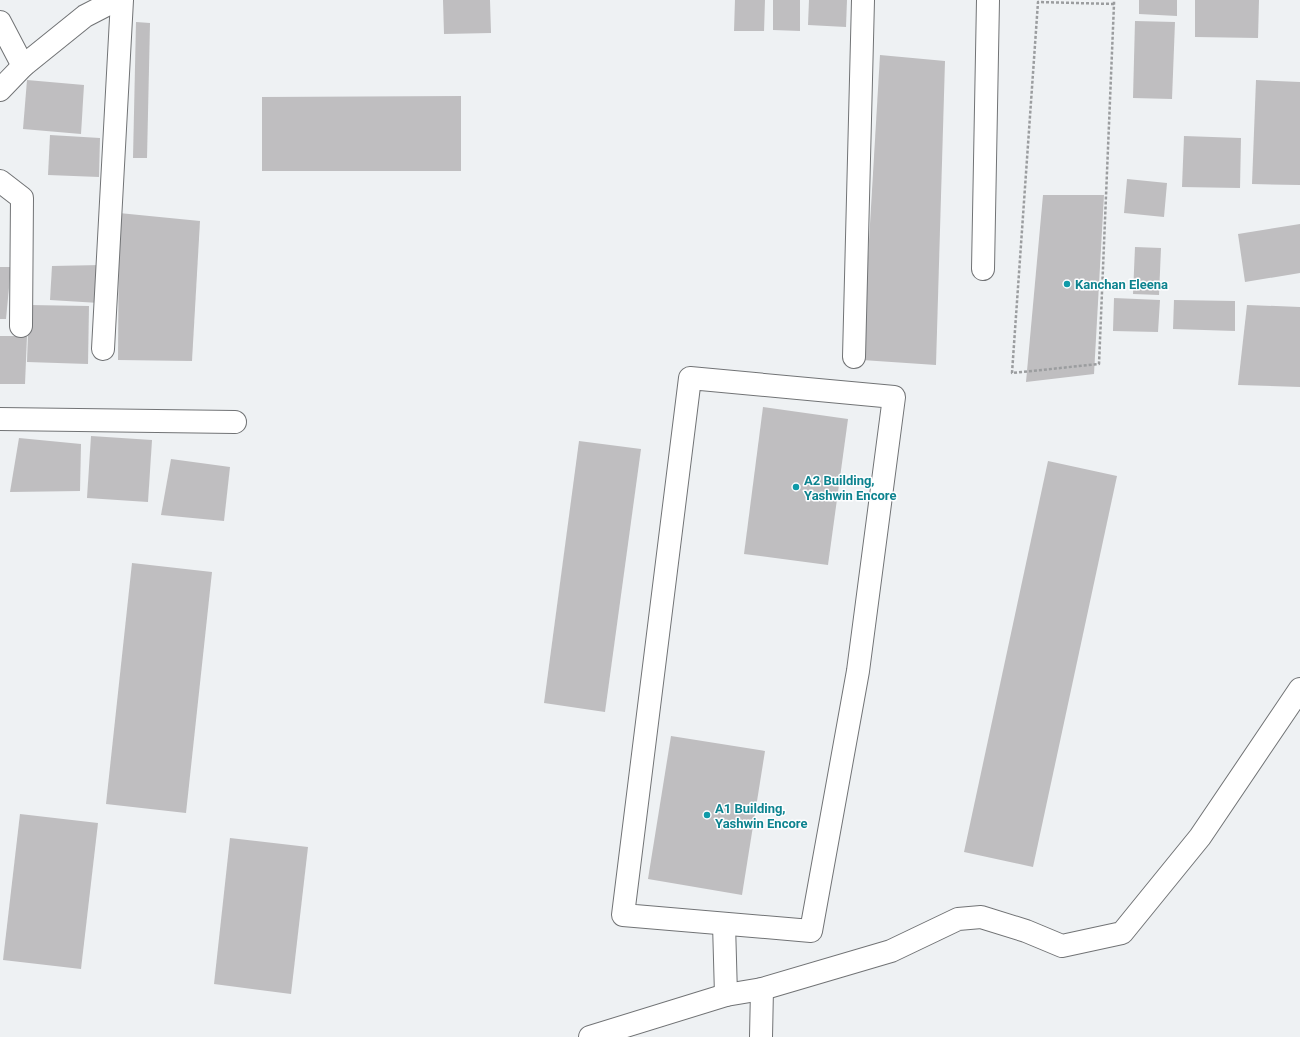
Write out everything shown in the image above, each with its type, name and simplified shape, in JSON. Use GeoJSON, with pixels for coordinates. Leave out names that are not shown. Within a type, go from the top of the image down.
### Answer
{"type":"FeatureCollection","features":[{"type":"Feature","properties":{"kind":"street"},"geometry":{"type":"LineString","coordinates":[[0,90],[23,66],[85,16],[116,0]]}},
{"type":"Feature","properties":{"kind":"street"},"geometry":{"type":"LineString","coordinates":[[103,349],[122,0]]}},
{"type":"Feature","properties":{"kind":"street"},"geometry":{"type":"LineString","coordinates":[[854,357],[863,0]]}},
{"type":"Feature","properties":{"kind":"street"},"geometry":{"type":"LineString","coordinates":[[983,270],[988,0]]}},
{"type":"Feature","properties":{"kind":"street"},"geometry":{"type":"LineString","coordinates":[[0,22],[23,66]]}},
{"type":"Feature","properties":{"kind":"street"},"geometry":{"type":"LineString","coordinates":[[0,181],[22,198],[21,326]]}},
{"type":"Feature","properties":{"kind":"street"},"geometry":{"type":"LineString","coordinates":[[690,378],[894,396],[858,671],[811,931],[724,924],[622,915],[690,378]]}},
{"type":"Feature","properties":{"kind":"street"},"geometry":{"type":"LineString","coordinates":[[0,419],[235,422]]}},
{"type":"Feature","properties":{"kind":"street"},"geometry":{"type":"LineString","coordinates":[[599,1036],[726,995],[762,989],[891,951],[958,919],[981,916],[1026,931],[1062,946],[1122,933],[1200,837],[1300,689]]}},
{"type":"Feature","properties":{"kind":"street"},"geometry":{"type":"LineString","coordinates":[[724,924],[726,995]]}},
{"type":"Feature","properties":{"kind":"street"},"geometry":{"type":"LineString","coordinates":[[761,1037],[762,989]]}},
{"type":"Feature","properties":{"kind":"path"},"geometry":{"type":"LineString","coordinates":[[1114,0],[1114,4],[1099,364],[1012,373],[1038,2],[1114,4]]}},
{"type":"Feature","properties":{"kind":"building"},"geometry":{"type":"Polygon","coordinates":[[[443,0],[490,0],[491,33],[444,34],[443,0]]]}},
{"type":"Feature","properties":{"kind":"building"},"geometry":{"type":"Polygon","coordinates":[[[735,0],[765,0],[764,31],[734,31],[735,0]]]}},
{"type":"Feature","properties":{"kind":"building"},"geometry":{"type":"Polygon","coordinates":[[[773,0],[800,0],[800,31],[773,30],[773,0]]]}},
{"type":"Feature","properties":{"kind":"building"},"geometry":{"type":"Polygon","coordinates":[[[809,0],[847,0],[846,27],[808,25],[809,0]]]}},
{"type":"Feature","properties":{"kind":"building"},"geometry":{"type":"Polygon","coordinates":[[[1139,0],[1177,0],[1177,16],[1139,14],[1139,0]]]}},
{"type":"Feature","properties":{"kind":"building"},"geometry":{"type":"Polygon","coordinates":[[[1195,0],[1259,0],[1258,38],[1195,37],[1195,0]]]}},
{"type":"Feature","properties":{"kind":"building"},"geometry":{"type":"Polygon","coordinates":[[[1135,21],[1175,22],[1172,99],[1133,98],[1135,21]]]}},
{"type":"Feature","properties":{"kind":"building"},"geometry":{"type":"Polygon","coordinates":[[[136,22],[150,23],[147,158],[133,158],[136,22]]]}},
{"type":"Feature","properties":{"kind":"building"},"geometry":{"type":"Polygon","coordinates":[[[880,55],[945,61],[936,365],[862,360],[880,55]]]}},
{"type":"Feature","properties":{"kind":"building"},"geometry":{"type":"Polygon","coordinates":[[[27,80],[84,85],[81,134],[23,129],[27,80]]]}},
{"type":"Feature","properties":{"kind":"building"},"geometry":{"type":"Polygon","coordinates":[[[1256,80],[1300,82],[1300,185],[1252,184],[1256,80]]]}},
{"type":"Feature","properties":{"kind":"building"},"geometry":{"type":"Polygon","coordinates":[[[461,96],[461,171],[262,171],[262,97],[461,96]]]}},
{"type":"Feature","properties":{"kind":"building"},"geometry":{"type":"Polygon","coordinates":[[[50,135],[100,138],[99,177],[48,175],[50,135]]]}},
{"type":"Feature","properties":{"kind":"building"},"geometry":{"type":"Polygon","coordinates":[[[1184,136],[1241,138],[1240,188],[1182,187],[1184,136]]]}},
{"type":"Feature","properties":{"kind":"building"},"geometry":{"type":"Polygon","coordinates":[[[1127,179],[1167,183],[1164,217],[1124,213],[1127,179]]]}},
{"type":"Feature","properties":{"kind":"building","name":"Kanchan Eleena"},"geometry":{"type":"Polygon","coordinates":[[[1043,195],[1104,195],[1094,374],[1026,382],[1043,195]]]}},
{"type":"Feature","properties":{"kind":"building"},"geometry":{"type":"Polygon","coordinates":[[[119,213],[200,221],[192,361],[118,360],[119,213]]]}},
{"type":"Feature","properties":{"kind":"building"},"geometry":{"type":"Polygon","coordinates":[[[1300,224],[1300,273],[1245,282],[1238,234],[1300,224]]]}},
{"type":"Feature","properties":{"kind":"building"},"geometry":{"type":"Polygon","coordinates":[[[1135,247],[1161,248],[1159,295],[1133,294],[1135,247]]]}},
{"type":"Feature","properties":{"kind":"building"},"geometry":{"type":"Polygon","coordinates":[[[101,265],[99,303],[50,300],[52,266],[101,265]]]}},
{"type":"Feature","properties":{"kind":"building"},"geometry":{"type":"Polygon","coordinates":[[[0,267],[11,267],[6,319],[0,319],[0,267]]]}},
{"type":"Feature","properties":{"kind":"building"},"geometry":{"type":"Polygon","coordinates":[[[1114,298],[1160,300],[1158,332],[1113,331],[1114,298]]]}},
{"type":"Feature","properties":{"kind":"building"},"geometry":{"type":"Polygon","coordinates":[[[1174,300],[1235,301],[1235,331],[1173,329],[1174,300]]]}},
{"type":"Feature","properties":{"kind":"building"},"geometry":{"type":"Polygon","coordinates":[[[29,305],[89,306],[88,364],[27,362],[29,305]]]}},
{"type":"Feature","properties":{"kind":"building"},"geometry":{"type":"Polygon","coordinates":[[[1247,305],[1300,307],[1300,387],[1238,385],[1247,305]]]}},
{"type":"Feature","properties":{"kind":"building"},"geometry":{"type":"Polygon","coordinates":[[[0,336],[27,336],[25,384],[0,384],[0,336]]]}},
{"type":"Feature","properties":{"kind":"building","name":"A2 Building, Yashwin Encore"},"geometry":{"type":"Polygon","coordinates":[[[763,407],[848,419],[828,565],[744,554],[763,407]]]}},
{"type":"Feature","properties":{"kind":"building"},"geometry":{"type":"Polygon","coordinates":[[[91,436],[152,440],[148,502],[87,498],[91,436]]]}},
{"type":"Feature","properties":{"kind":"building"},"geometry":{"type":"Polygon","coordinates":[[[19,438],[81,444],[80,491],[10,492],[19,438]]]}},
{"type":"Feature","properties":{"kind":"building"},"geometry":{"type":"Polygon","coordinates":[[[579,441],[641,449],[605,712],[544,703],[579,441]]]}},
{"type":"Feature","properties":{"kind":"building"},"geometry":{"type":"Polygon","coordinates":[[[171,459],[230,467],[224,521],[161,515],[171,459]]]}},
{"type":"Feature","properties":{"kind":"building"},"geometry":{"type":"Polygon","coordinates":[[[1048,461],[1117,476],[1033,867],[964,852],[1048,461]]]}},
{"type":"Feature","properties":{"kind":"building"},"geometry":{"type":"Polygon","coordinates":[[[132,563],[212,572],[186,813],[106,804],[132,563]]]}},
{"type":"Feature","properties":{"kind":"building","name":"A1 Building, Yashwin Encore"},"geometry":{"type":"Polygon","coordinates":[[[671,736],[765,751],[742,895],[648,879],[671,736]]]}},
{"type":"Feature","properties":{"kind":"building"},"geometry":{"type":"Polygon","coordinates":[[[20,814],[98,823],[81,969],[3,960],[20,814]]]}},
{"type":"Feature","properties":{"kind":"building"},"geometry":{"type":"Polygon","coordinates":[[[230,838],[308,847],[291,994],[214,984],[230,838]]]}},
{"type":"Feature","properties":{"kind":"place","name":"Kanchan Eleena"},"geometry":{"type":"Point","coordinates":[1067,284]}},
{"type":"Feature","properties":{"kind":"place","name":"A2 Building, Yashwin Encore"},"geometry":{"type":"Point","coordinates":[796,487]}},
{"type":"Feature","properties":{"kind":"place","name":"A1 Building, Yashwin Encore"},"geometry":{"type":"Point","coordinates":[707,815]}}]}
